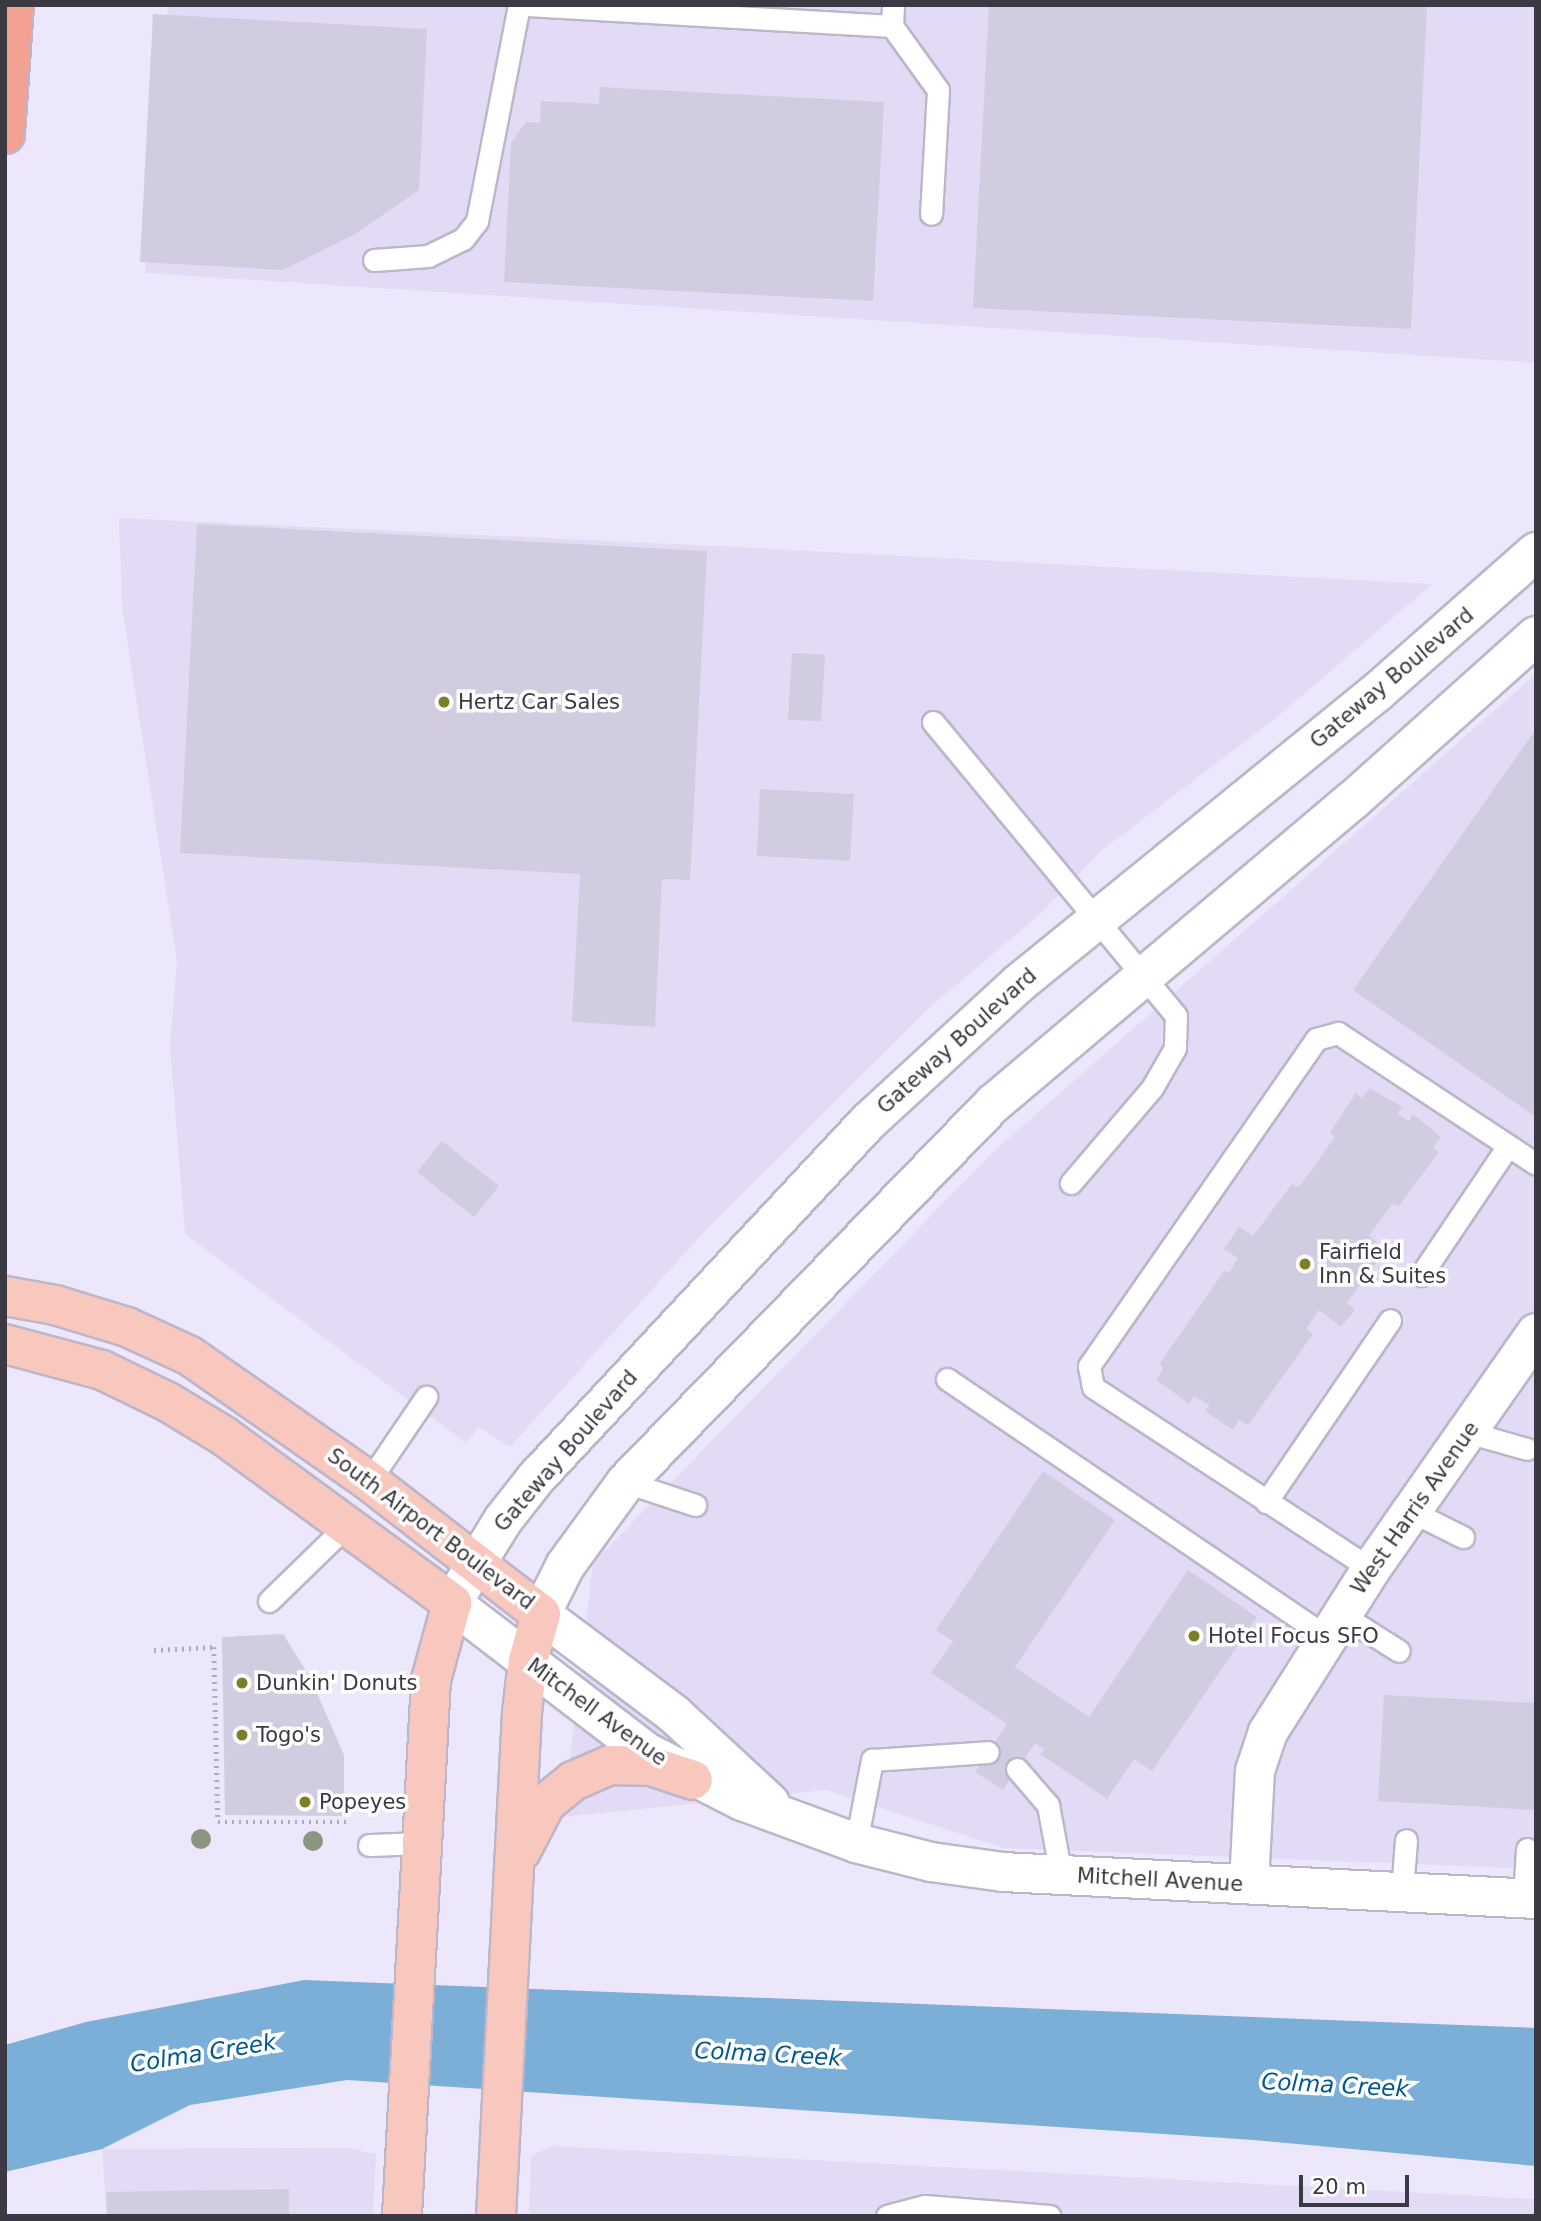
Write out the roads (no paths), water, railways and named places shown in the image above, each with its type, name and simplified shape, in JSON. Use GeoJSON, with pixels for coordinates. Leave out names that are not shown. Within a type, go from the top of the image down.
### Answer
{"type":"FeatureCollection","features":[{"type":"Feature","properties":{"kind":"highway"},"geometry":{"type":"LineString","coordinates":[[5,134],[15,5]]}},
{"type":"Feature","properties":{"kind":"main road","name":"Gateway Boulevard"},"geometry":{"type":"LineString","coordinates":[[452,1603],[476,1560],[536,1478],[806,1184],[941,1053],[1095,919],[1376,694],[1536,552]]}},
{"type":"Feature","properties":{"kind":"main road"},"geometry":{"type":"LineString","coordinates":[[541,1614],[565,1566],[626,1482],[926,1169],[1037,1063],[1352,801],[1536,636]]}},
{"type":"Feature","properties":{"kind":"main road","name":"South Airport Boulevard"},"geometry":{"type":"LineString","coordinates":[[5,1296],[55,1305],[127,1327],[190,1356],[369,1481],[476,1560],[541,1614],[528,1661],[496,2216]]}},
{"type":"Feature","properties":{"kind":"main road","name":"West Harris Avenue"},"geometry":{"type":"LineString","coordinates":[[1249,1884],[1255,1771],[1289,1693],[1371,1569],[1536,1333]]}},
{"type":"Feature","properties":{"kind":"main road"},"geometry":{"type":"LineString","coordinates":[[5,1343],[102,1370],[168,1402],[224,1436],[452,1603],[431,1680],[402,2216]]}},
{"type":"Feature","properties":{"kind":"main road","name":"Mitchell Avenue"},"geometry":{"type":"LineString","coordinates":[[452,1603],[646,1752],[693,1780],[856,1843],[931,1862],[1061,1875],[1530,1898]]}},
{"type":"Feature","properties":{"kind":"main road","name":"Mitchell Avenue"},"geometry":{"type":"LineString","coordinates":[[541,1614],[674,1714],[716,1750],[754,1791],[791,1819]]}},
{"type":"Feature","properties":{"kind":"main road"},"geometry":{"type":"LineString","coordinates":[[514,1869],[527,1833],[546,1803],[573,1781],[610,1765],[651,1766],[693,1780]]}},
{"type":"Feature","properties":{"kind":"lane"},"geometry":{"type":"LineString","coordinates":[[374,260],[428,256],[463,239],[477,221],[519,5]]}},
{"type":"Feature","properties":{"kind":"lane"},"geometry":{"type":"LineString","coordinates":[[527,5],[892,15],[938,90],[931,214]]}},
{"type":"Feature","properties":{"kind":"lane"},"geometry":{"type":"LineString","coordinates":[[933,722],[1176,1016],[1175,1048],[1152,1088],[1071,1183]]}},
{"type":"Feature","properties":{"kind":"lane"},"geometry":{"type":"LineString","coordinates":[[1371,1569],[1093,1387],[1089,1366],[1317,1039],[1338,1033],[1536,1164]]}},
{"type":"Feature","properties":{"kind":"lane"},"geometry":{"type":"LineString","coordinates":[[1421,1275],[1508,1146]]}},
{"type":"Feature","properties":{"kind":"lane"},"geometry":{"type":"LineString","coordinates":[[1266,1502],[1391,1320]]}},
{"type":"Feature","properties":{"kind":"lane"},"geometry":{"type":"LineString","coordinates":[[947,1378],[1335,1626],[1399,1651]]}},
{"type":"Feature","properties":{"kind":"lane"},"geometry":{"type":"LineString","coordinates":[[369,1481],[426,1397]]}},
{"type":"Feature","properties":{"kind":"lane"},"geometry":{"type":"LineString","coordinates":[[1468,1432],[1527,1449]]}},
{"type":"Feature","properties":{"kind":"lane"},"geometry":{"type":"LineString","coordinates":[[626,1482],[695,1504]]}},
{"type":"Feature","properties":{"kind":"lane"},"geometry":{"type":"LineString","coordinates":[[1413,1511],[1463,1537]]}},
{"type":"Feature","properties":{"kind":"lane"},"geometry":{"type":"LineString","coordinates":[[269,1601],[346,1526]]}},
{"type":"Feature","properties":{"kind":"lane"},"geometry":{"type":"LineString","coordinates":[[856,1843],[872,1760],[988,1752]]}},
{"type":"Feature","properties":{"kind":"lane"},"geometry":{"type":"LineString","coordinates":[[1017,1769],[1048,1805],[1061,1875]]}},
{"type":"Feature","properties":{"kind":"lane"},"geometry":{"type":"LineString","coordinates":[[1402,1892],[1406,1840]]}},
{"type":"Feature","properties":{"kind":"lane"},"geometry":{"type":"LineString","coordinates":[[369,1845],[422,1843]]}},
{"type":"Feature","properties":{"kind":"lane"},"geometry":{"type":"LineString","coordinates":[[1527,1849],[1530,1898]]}},
{"type":"Feature","properties":{"kind":"lane"},"geometry":{"type":"LineString","coordinates":[[887,2216],[925,2206],[1051,2216]]}},
{"type":"Feature","properties":{"kind":"water","name":"Colma Creek"},"geometry":{"type":"Polygon","coordinates":[[[304,1980],[1536,2028],[1536,2166],[1254,2140],[347,2080],[190,2105],[102,2149],[5,2172],[5,2045],[86,2022],[304,1980]]]}},
{"type":"Feature","properties":{"kind":"place","name":"Hertz Car Sales"},"geometry":{"type":"Point","coordinates":[444,702]}},
{"type":"Feature","properties":{"kind":"place","name":"Fairfield Inn & Suites"},"geometry":{"type":"Point","coordinates":[1305,1264]}},
{"type":"Feature","properties":{"kind":"place","name":"Hotel Focus SFO"},"geometry":{"type":"Point","coordinates":[1194,1636]}},
{"type":"Feature","properties":{"kind":"place","name":"Dunkin' Donuts"},"geometry":{"type":"Point","coordinates":[242,1683]}},
{"type":"Feature","properties":{"kind":"place","name":"Togo's"},"geometry":{"type":"Point","coordinates":[242,1735]}},
{"type":"Feature","properties":{"kind":"place","name":"Popeyes"},"geometry":{"type":"Point","coordinates":[305,1802]}}]}
